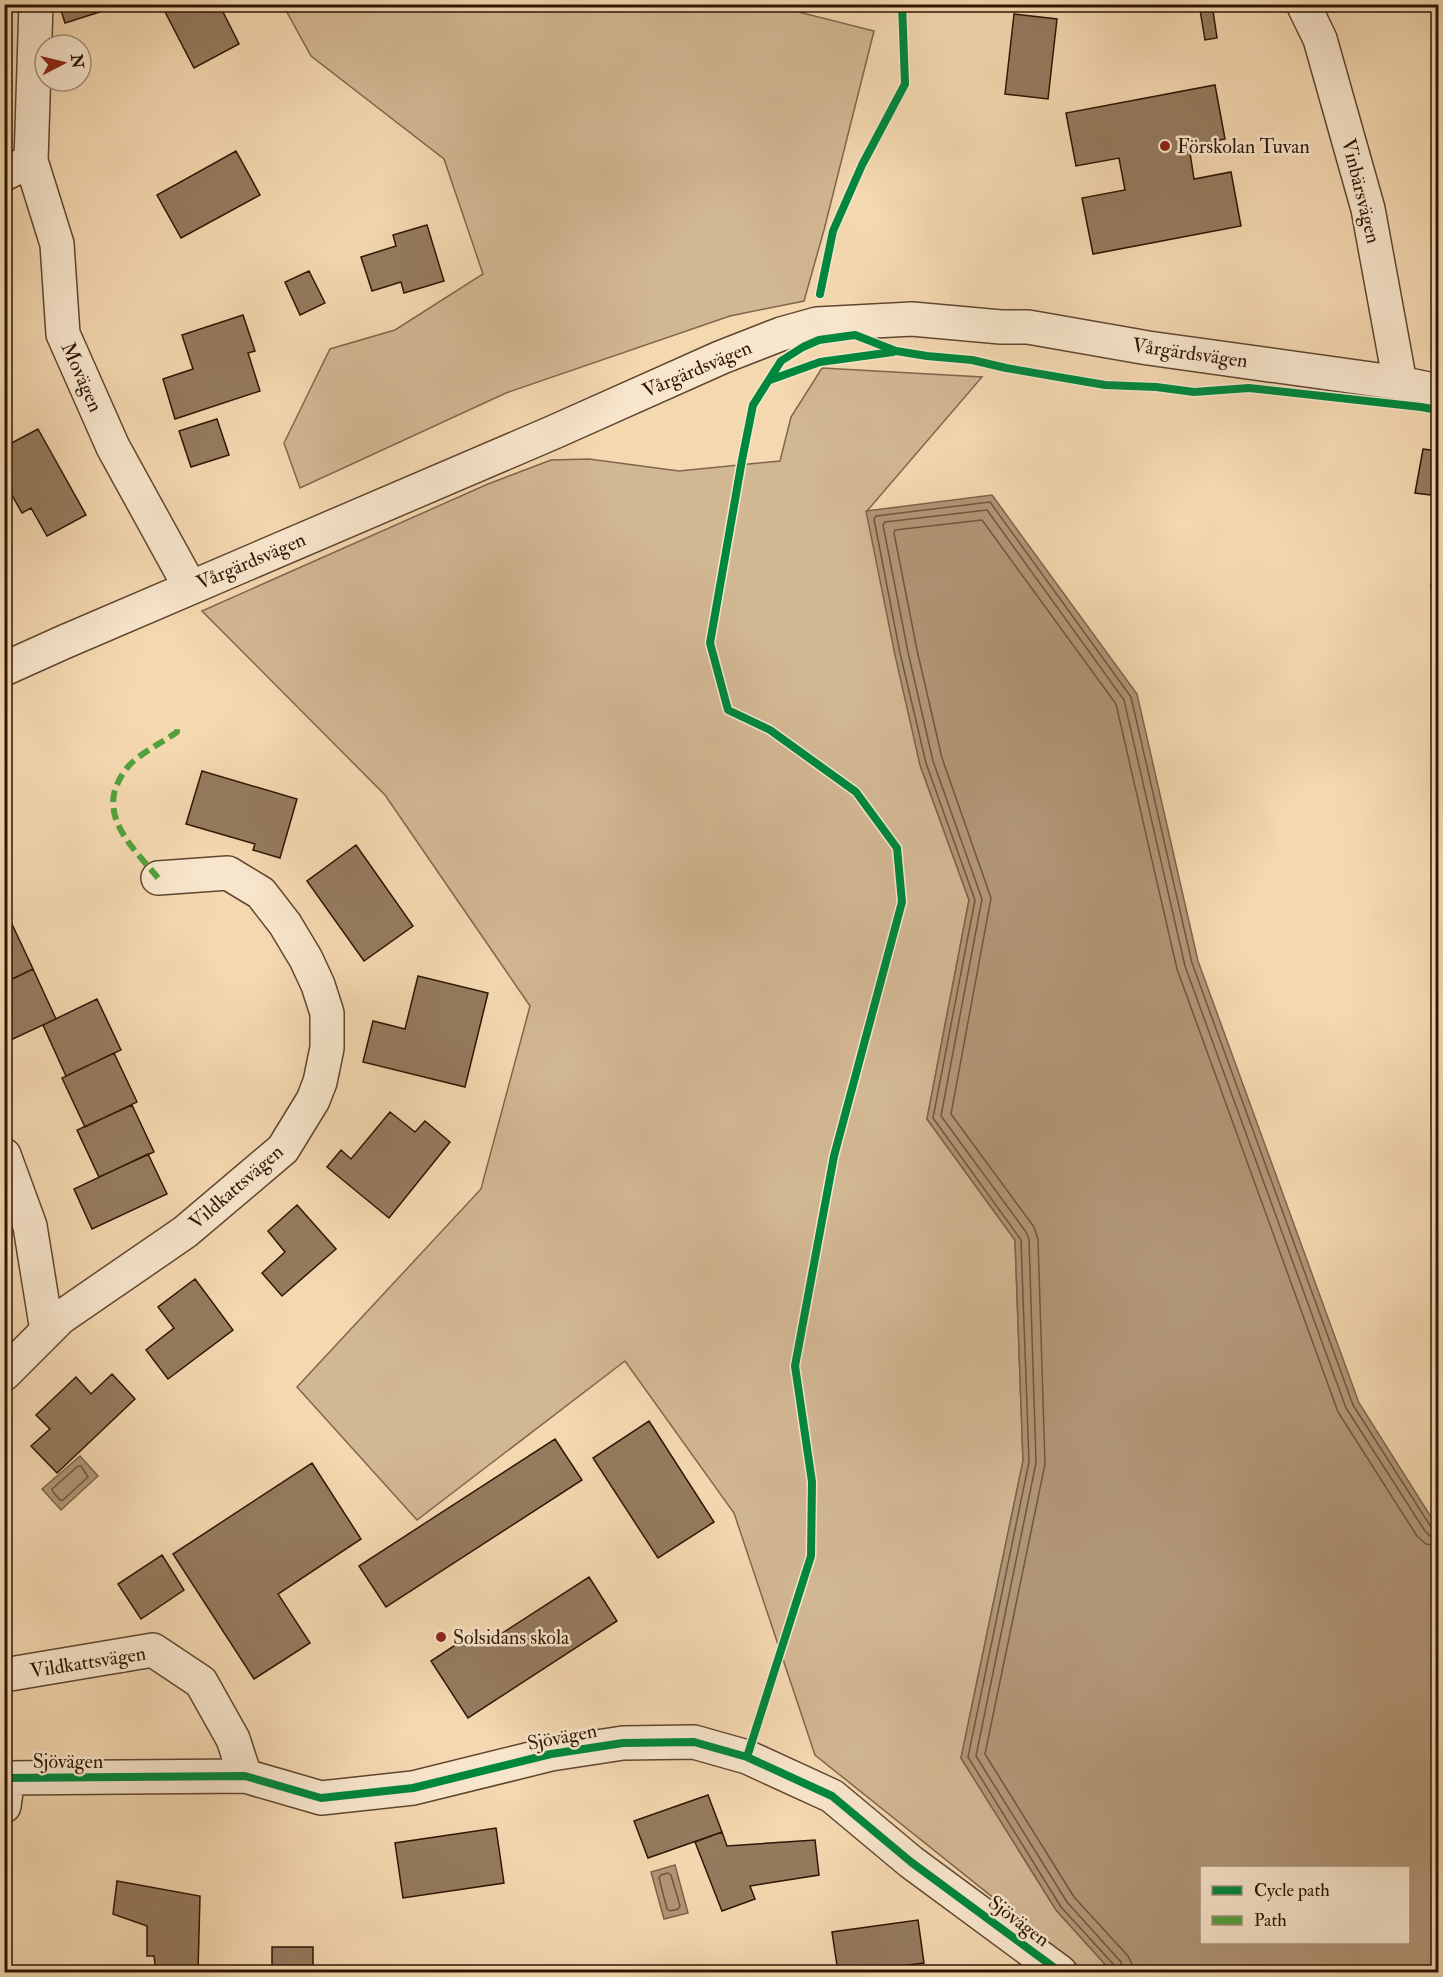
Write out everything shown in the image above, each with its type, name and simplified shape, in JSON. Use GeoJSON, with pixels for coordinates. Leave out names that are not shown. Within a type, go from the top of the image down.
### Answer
{"type":"FeatureCollection","features":[{"type":"Feature","properties":{"kind":"street","name":"Movägen"},"geometry":{"type":"LineString","coordinates":[[36,4],[18,108],[18,168],[57,244],[63,334],[113,447],[190,587]]}},
{"type":"Feature","properties":{"kind":"street","name":"Vinbärsvägen"},"geometry":{"type":"LineString","coordinates":[[1303,4],[1320,39],[1368,209],[1400,383]]}},
{"type":"Feature","properties":{"kind":"street","name":"Vårgärdsvägen"},"geometry":{"type":"LineString","coordinates":[[4,669],[554,432],[722,357],[782,334],[818,324],[912,319],[1028,327],[1148,348],[1400,383],[1438,391]]}},
{"type":"Feature","properties":{"kind":"street","name":"Vildkattsvägen"},"geometry":{"type":"LineString","coordinates":[[4,1374],[60,1318],[185,1232],[283,1149],[313,1100],[320,1082],[327,1048],[327,1013],[306,958],[261,893],[228,873],[158,878]]}},
{"type":"Feature","properties":{"kind":"street"},"geometry":{"type":"LineString","coordinates":[[4,1155],[30,1226],[47,1331]]}},
{"type":"Feature","properties":{"kind":"street","name":"Vildkattsvägen"},"geometry":{"type":"LineString","coordinates":[[4,1675],[153,1650],[201,1682],[233,1739],[245,1776]]}},
{"type":"Feature","properties":{"kind":"street","name":"Sjövägen"},"geometry":{"type":"LineString","coordinates":[[6,1788],[245,1776],[321,1798],[413,1788],[551,1754],[623,1743],[694,1742],[747,1756],[832,1796],[911,1862],[1060,1972]]}},
{"type":"Feature","properties":{"kind":"shaded area"},"geometry":{"type":"Polygon","coordinates":[[[283,5],[771,5],[874,31],[804,301],[730,316],[506,393],[300,488],[284,443],[330,349],[395,330],[483,274],[444,159],[311,56],[283,5]]]}},
{"type":"Feature","properties":{"kind":"shaded area"},"geometry":{"type":"Polygon","coordinates":[[[822,368],[982,377],[867,511],[920,765],[969,900],[927,1119],[1015,1240],[1023,1461],[961,1758],[1056,1910],[1112,1972],[1086,1972],[815,1755],[734,1513],[625,1361],[417,1520],[297,1387],[481,1189],[530,1006],[385,795],[202,611],[488,484],[551,460],[589,459],[679,471],[780,461],[791,417],[822,368]]]}},
{"type":"Feature","properties":{"kind":"water"},"geometry":{"type":"Polygon","coordinates":[[[992,495],[1137,694],[1198,961],[1359,1403],[1438,1528],[1438,1972],[1112,1972],[1056,1910],[961,1758],[1023,1461],[1015,1240],[927,1119],[969,900],[920,765],[866,511],[992,495]]]}},
{"type":"Feature","properties":{"kind":"water"},"geometry":{"type":"Polygon","coordinates":[[[80,1456],[98,1476],[61,1510],[42,1489],[80,1456]]]}},
{"type":"Feature","properties":{"kind":"water"},"geometry":{"type":"Polygon","coordinates":[[[675,1865],[688,1913],[664,1919],[651,1872],[675,1865]]]}},
{"type":"Feature","properties":{"kind":"building"},"geometry":{"type":"Polygon","coordinates":[[[59,4],[107,4],[109,9],[65,23],[59,4]]]}},
{"type":"Feature","properties":{"kind":"building"},"geometry":{"type":"Polygon","coordinates":[[[161,4],[219,4],[239,44],[194,68],[161,4]]]}},
{"type":"Feature","properties":{"kind":"building"},"geometry":{"type":"Polygon","coordinates":[[[1199,4],[1212,4],[1217,38],[1205,40],[1199,4]]]}},
{"type":"Feature","properties":{"kind":"building"},"geometry":{"type":"Polygon","coordinates":[[[1014,14],[1057,19],[1048,99],[1005,94],[1014,14]]]}},
{"type":"Feature","properties":{"kind":"building"},"geometry":{"type":"Polygon","coordinates":[[[1215,85],[1225,139],[1189,146],[1194,179],[1231,172],[1241,226],[1093,254],[1082,198],[1125,190],[1119,158],[1076,166],[1066,113],[1215,85]]]}},
{"type":"Feature","properties":{"kind":"building"},"geometry":{"type":"Polygon","coordinates":[[[236,151],[260,195],[181,238],[157,195],[236,151]]]}},
{"type":"Feature","properties":{"kind":"building"},"geometry":{"type":"Polygon","coordinates":[[[427,225],[444,281],[404,293],[401,282],[372,291],[361,257],[396,246],[393,235],[427,225]]]}},
{"type":"Feature","properties":{"kind":"building"},"geometry":{"type":"Polygon","coordinates":[[[309,271],[325,303],[300,315],[285,282],[309,271]]]}},
{"type":"Feature","properties":{"kind":"building"},"geometry":{"type":"Polygon","coordinates":[[[243,315],[255,351],[248,353],[260,391],[175,419],[163,379],[193,369],[182,335],[243,315]]]}},
{"type":"Feature","properties":{"kind":"building"},"geometry":{"type":"Polygon","coordinates":[[[217,419],[229,455],[191,467],[179,431],[217,419]]]}},
{"type":"Feature","properties":{"kind":"building"},"geometry":{"type":"Polygon","coordinates":[[[38,429],[86,515],[47,536],[31,508],[22,513],[4,481],[4,447],[38,429]]]}},
{"type":"Feature","properties":{"kind":"building"},"geometry":{"type":"Polygon","coordinates":[[[1423,449],[1438,451],[1438,496],[1415,493],[1423,449]]]}},
{"type":"Feature","properties":{"kind":"building"},"geometry":{"type":"Polygon","coordinates":[[[1438,584],[1438,610],[1434,611],[1431,585],[1438,584]]]}},
{"type":"Feature","properties":{"kind":"building"},"geometry":{"type":"Polygon","coordinates":[[[202,771],[297,799],[280,858],[253,850],[255,844],[186,824],[202,771]]]}},
{"type":"Feature","properties":{"kind":"building"},"geometry":{"type":"Polygon","coordinates":[[[356,845],[413,926],[364,961],[307,881],[356,845]]]}},
{"type":"Feature","properties":{"kind":"building"},"geometry":{"type":"Polygon","coordinates":[[[4,908],[10,920],[4,923],[4,908]]]}},
{"type":"Feature","properties":{"kind":"building"},"geometry":{"type":"Polygon","coordinates":[[[10,920],[33,969],[4,983],[4,923],[10,920]]]}},
{"type":"Feature","properties":{"kind":"building"},"geometry":{"type":"Polygon","coordinates":[[[33,969],[56,1019],[4,1043],[4,983],[33,969]]]}},
{"type":"Feature","properties":{"kind":"building"},"geometry":{"type":"Polygon","coordinates":[[[418,976],[488,993],[465,1087],[363,1062],[373,1021],[405,1029],[418,976]]]}},
{"type":"Feature","properties":{"kind":"building"},"geometry":{"type":"Polygon","coordinates":[[[97,999],[121,1050],[66,1076],[43,1025],[97,999]]]}},
{"type":"Feature","properties":{"kind":"building"},"geometry":{"type":"Polygon","coordinates":[[[114,1053],[137,1102],[85,1127],[62,1078],[114,1053]]]}},
{"type":"Feature","properties":{"kind":"building"},"geometry":{"type":"Polygon","coordinates":[[[132,1105],[154,1152],[99,1177],[77,1130],[132,1105]]]}},
{"type":"Feature","properties":{"kind":"building"},"geometry":{"type":"Polygon","coordinates":[[[390,1112],[415,1132],[425,1121],[450,1142],[389,1218],[327,1167],[341,1150],[351,1159],[390,1112]]]}},
{"type":"Feature","properties":{"kind":"building"},"geometry":{"type":"Polygon","coordinates":[[[148,1154],[167,1194],[92,1229],[74,1189],[148,1154]]]}},
{"type":"Feature","properties":{"kind":"building"},"geometry":{"type":"Polygon","coordinates":[[[297,1205],[336,1249],[282,1296],[262,1273],[285,1252],[268,1231],[297,1205]]]}},
{"type":"Feature","properties":{"kind":"building"},"geometry":{"type":"Polygon","coordinates":[[[195,1279],[233,1330],[168,1379],[146,1350],[174,1328],[158,1307],[195,1279]]]}},
{"type":"Feature","properties":{"kind":"building"},"geometry":{"type":"Polygon","coordinates":[[[112,1374],[135,1399],[57,1473],[31,1446],[50,1429],[36,1415],[76,1377],[91,1394],[112,1374]]]}},
{"type":"Feature","properties":{"kind":"building"},"geometry":{"type":"Polygon","coordinates":[[[649,1421],[714,1522],[658,1558],[593,1458],[649,1421]]]}},
{"type":"Feature","properties":{"kind":"building"},"geometry":{"type":"Polygon","coordinates":[[[555,1439],[582,1480],[386,1607],[359,1566],[555,1439]]]}},
{"type":"Feature","properties":{"kind":"building"},"geometry":{"type":"Polygon","coordinates":[[[312,1463],[361,1539],[278,1594],[310,1643],[254,1679],[173,1554],[312,1463]]]}},
{"type":"Feature","properties":{"kind":"building"},"geometry":{"type":"Polygon","coordinates":[[[162,1555],[184,1590],[141,1619],[118,1584],[162,1555]]]}},
{"type":"Feature","properties":{"kind":"building"},"geometry":{"type":"Polygon","coordinates":[[[589,1577],[617,1621],[468,1718],[431,1661],[475,1632],[484,1645],[589,1577]]]}},
{"type":"Feature","properties":{"kind":"building"},"geometry":{"type":"Polygon","coordinates":[[[708,1795],[722,1832],[648,1858],[634,1821],[708,1795]]]}},
{"type":"Feature","properties":{"kind":"building"},"geometry":{"type":"Polygon","coordinates":[[[496,1828],[504,1883],[403,1898],[395,1843],[496,1828]]]}},
{"type":"Feature","properties":{"kind":"building"},"geometry":{"type":"Polygon","coordinates":[[[722,1832],[727,1846],[815,1840],[819,1875],[750,1886],[755,1899],[722,1911],[695,1842],[722,1832]]]}},
{"type":"Feature","properties":{"kind":"building"},"geometry":{"type":"Polygon","coordinates":[[[117,1881],[200,1896],[198,1972],[156,1972],[154,1956],[147,1956],[147,1926],[113,1914],[117,1881]]]}},
{"type":"Feature","properties":{"kind":"building"},"geometry":{"type":"Polygon","coordinates":[[[918,1920],[924,1963],[856,1972],[838,1972],[832,1932],[918,1920]]]}},
{"type":"Feature","properties":{"kind":"building"},"geometry":{"type":"Polygon","coordinates":[[[272,1947],[313,1947],[313,1972],[272,1972],[272,1947]]]}},
{"type":"Feature","properties":{"kind":"marked path"},"geometry":{"type":"LineString","coordinates":[[158,878],[124,836],[114,812],[113,800],[116,787],[129,766],[145,752],[177,732],[177,727]]}},
{"type":"Feature","properties":{"kind":"cycle path"},"geometry":{"type":"LineString","coordinates":[[820,294],[833,231],[862,165],[905,84],[902,4]]}},
{"type":"Feature","properties":{"kind":"cycle path"},"geometry":{"type":"LineString","coordinates":[[747,1757],[811,1556],[812,1482],[795,1366],[834,1156],[902,902],[897,848],[856,792],[770,730],[728,710],[710,643],[753,405],[781,361],[819,340],[855,335],[896,351],[972,360],[1105,385],[1156,387],[1194,392],[1249,388],[1438,410]]}},
{"type":"Feature","properties":{"kind":"cycle path"},"geometry":{"type":"LineString","coordinates":[[770,380],[820,362],[893,352]]}},
{"type":"Feature","properties":{"kind":"cycle path"},"geometry":{"type":"LineString","coordinates":[[4,1778],[245,1776],[321,1798],[413,1788],[551,1754],[623,1743],[694,1742],[747,1757],[832,1796],[911,1862],[1060,1972]]}},
{"type":"Feature","properties":{"kind":"place","name":"Förskolan Tuvan"},"geometry":{"type":"Point","coordinates":[1165,146]}},
{"type":"Feature","properties":{"kind":"place","name":"Solsidans skola"},"geometry":{"type":"Point","coordinates":[441,1637]}}]}
